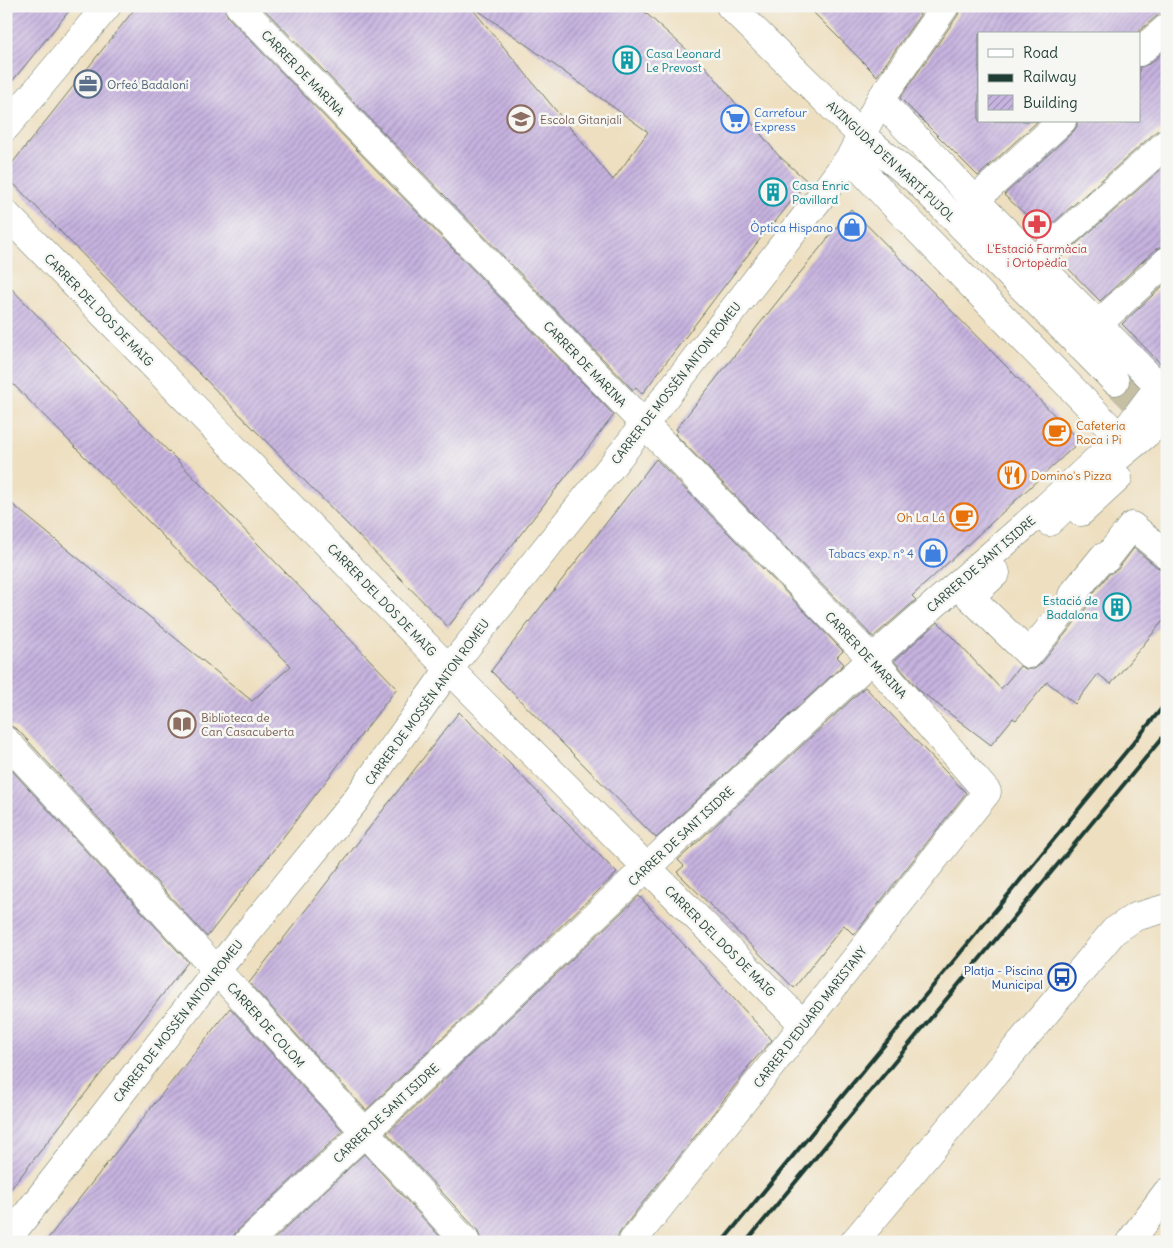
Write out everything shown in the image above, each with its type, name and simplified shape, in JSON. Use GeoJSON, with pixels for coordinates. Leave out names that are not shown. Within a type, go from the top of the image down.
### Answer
{"type":"FeatureCollection","features":[{"type":"Feature","properties":{"kind":"street"},"geometry":{"type":"LineString","coordinates":[[6,127],[106,6]]}},
{"type":"Feature","properties":{"kind":"street","name":"CARRER DE MARINA"},"geometry":{"type":"LineString","coordinates":[[238,6],[872,659],[988,792]]}},
{"type":"Feature","properties":{"kind":"street","name":"AVINGUDA D'EN MARTÍ PUJOL"},"geometry":{"type":"LineString","coordinates":[[730,6],[856,147],[898,209],[1120,438]]}},
{"type":"Feature","properties":{"kind":"street","name":"CARRER DE MOSSÈN ANTON ROMEU"},"geometry":{"type":"LineString","coordinates":[[6,1241],[216,971],[355,801],[449,669],[644,424],[856,147],[880,100],[936,11]]}},
{"type":"Feature","properties":{"kind":"street"},"geometry":{"type":"LineString","coordinates":[[1140,51],[1167,28]]}},
{"type":"Feature","properties":{"kind":"street"},"geometry":{"type":"LineString","coordinates":[[880,100],[975,200],[1098,324],[1163,382]]}},
{"type":"Feature","properties":{"kind":"street"},"geometry":{"type":"LineString","coordinates":[[975,200],[1061,122]]}},
{"type":"Feature","properties":{"kind":"street"},"geometry":{"type":"LineString","coordinates":[[1035,260],[1167,144]]}},
{"type":"Feature","properties":{"kind":"street","name":"AVINGUDA D'EN MARTÍ PUJOL"},"geometry":{"type":"LineString","coordinates":[[856,147],[917,181],[1115,381]]}},
{"type":"Feature","properties":{"kind":"street","name":"CARRER DEL DOS DE MAIG"},"geometry":{"type":"LineString","coordinates":[[6,214],[449,669],[804,1025]]}},
{"type":"Feature","properties":{"kind":"street"},"geometry":{"type":"LineString","coordinates":[[1098,324],[1167,261]]}},
{"type":"Feature","properties":{"kind":"street","name":"CARRER DE SANT ISIDRE"},"geometry":{"type":"LineString","coordinates":[[248,1242],[647,867],[872,659],[1046,507],[1120,438],[1163,382]]}},
{"type":"Feature","properties":{"kind":"street"},"geometry":{"type":"LineString","coordinates":[[1167,417],[1106,468],[1118,478],[1081,512],[1071,501],[970,598],[1029,654],[1074,597],[1072,595],[1103,557],[1106,558],[1132,526],[1167,555]]}},
{"type":"Feature","properties":{"kind":"street","name":"CARRER DE COLOM"},"geometry":{"type":"LineString","coordinates":[[6,741],[466,1242]]}},
{"type":"Feature","properties":{"kind":"street","name":"CARRER D'EDUARD MARISTANY"},"geometry":{"type":"LineString","coordinates":[[632,1242],[988,792]]}},
{"type":"Feature","properties":{"kind":"street"},"geometry":{"type":"LineString","coordinates":[[854,1242],[1114,931],[1135,917],[1167,908]]}},
{"type":"Feature","properties":{"kind":"street"},"geometry":{"type":"LineString","coordinates":[[1130,1242],[1167,1192]]}},
{"type":"Feature","properties":{"kind":"building"},"geometry":{"type":"Polygon","coordinates":[[[6,6],[73,6],[6,89],[6,6]]]}},
{"type":"Feature","properties":{"kind":"building"},"geometry":{"type":"Polygon","coordinates":[[[137,6],[224,6],[228,17],[614,415],[448,627],[6,176],[6,171],[137,6]]]}},
{"type":"Feature","properties":{"kind":"building"},"geometry":{"type":"Polygon","coordinates":[[[261,6],[470,6],[613,180],[648,132],[472,6],[638,6],[706,67],[778,155],[807,181],[770,226],[642,394],[636,387],[633,390],[261,6]]]}},
{"type":"Feature","properties":{"kind":"building"},"geometry":{"type":"Polygon","coordinates":[[[807,6],[913,6],[920,15],[877,76],[807,6]]]}},
{"type":"Feature","properties":{"kind":"building"},"geometry":{"type":"Polygon","coordinates":[[[960,6],[1167,6],[1167,13],[1157,16],[1138,32],[978,32],[978,122],[1037,122],[978,176],[900,98],[958,15],[960,6]]]}},
{"type":"Feature","properties":{"kind":"building"},"geometry":{"type":"Polygon","coordinates":[[[1167,49],[1167,128],[1157,131],[1044,231],[1004,195],[1072,133],[1077,126],[1077,122],[1140,122],[1140,67],[1149,64],[1167,49]]]}},
{"type":"Feature","properties":{"kind":"building"},"geometry":{"type":"Polygon","coordinates":[[[1167,164],[1167,246],[1156,249],[1100,301],[1059,259],[1167,164]]]}},
{"type":"Feature","properties":{"kind":"building"},"geometry":{"type":"Polygon","coordinates":[[[851,209],[1080,441],[912,596],[916,600],[873,637],[675,434],[678,431],[676,429],[851,209]]]}},
{"type":"Feature","properties":{"kind":"building"},"geometry":{"type":"Polygon","coordinates":[[[1167,282],[1167,363],[1161,364],[1122,324],[1167,282]]]}},
{"type":"Feature","properties":{"kind":"building","name":"Biblioteca de Can Casacuberta"},"geometry":{"type":"Polygon","coordinates":[[[6,283],[397,688],[207,937],[18,730],[11,726],[6,726],[6,499],[252,701],[291,666],[6,377],[6,283]]]}},
{"type":"Feature","properties":{"kind":"building"},"geometry":{"type":"Polygon","coordinates":[[[656,459],[843,651],[837,657],[844,664],[656,838],[491,671],[656,459]]]}},
{"type":"Feature","properties":{"kind":"building"},"geometry":{"type":"Polygon","coordinates":[[[1134,548],[1157,567],[1167,570],[1167,616],[1111,684],[1098,674],[1075,704],[1047,682],[1016,720],[1013,718],[991,745],[920,691],[894,661],[938,622],[1001,689],[1020,666],[1026,669],[1034,669],[1041,664],[1087,607],[1090,597],[1109,574],[1118,569],[1134,548]]]}},
{"type":"Feature","properties":{"kind":"building"},"geometry":{"type":"Polygon","coordinates":[[[865,687],[966,793],[854,935],[844,925],[794,988],[677,872],[684,866],[678,860],[865,687]]]}},
{"type":"Feature","properties":{"kind":"building"},"geometry":{"type":"Polygon","coordinates":[[[459,712],[617,873],[366,1110],[249,983],[459,712]]]}},
{"type":"Feature","properties":{"kind":"building"},"geometry":{"type":"Polygon","coordinates":[[[6,764],[188,962],[6,1195],[6,764]]]}},
{"type":"Feature","properties":{"kind":"building"},"geometry":{"type":"Polygon","coordinates":[[[639,896],[772,1040],[747,1068],[620,1232],[615,1242],[481,1242],[478,1231],[387,1133],[639,896]]]}},
{"type":"Feature","properties":{"kind":"building"},"geometry":{"type":"Polygon","coordinates":[[[230,1008],[343,1131],[237,1231],[233,1237],[233,1242],[45,1242],[230,1008]]]}},
{"type":"Feature","properties":{"kind":"building"},"geometry":{"type":"Polygon","coordinates":[[[364,1154],[445,1242],[271,1242],[364,1154]]]}},
{"type":"Feature","properties":{"kind":"tunnel"},"geometry":{"type":"LineString","coordinates":[[1115,381],[1158,424]]}},
{"type":"Feature","properties":{"kind":"railway"},"geometry":{"type":"LineString","coordinates":[[722,1242],[1167,702]]}},
{"type":"Feature","properties":{"kind":"railway"},"geometry":{"type":"LineString","coordinates":[[746,1242],[1167,732]]}},
{"type":"Feature","properties":{"kind":"place","name":"Casa Leonard Le Prevost"},"geometry":{"type":"Point","coordinates":[627,60]}},
{"type":"Feature","properties":{"kind":"place","name":"Orfeó Badaloní"},"geometry":{"type":"Point","coordinates":[88,84]}},
{"type":"Feature","properties":{"kind":"place","name":"Escola Gitanjali"},"geometry":{"type":"Point","coordinates":[521,119]}},
{"type":"Feature","properties":{"kind":"place","name":"Carrefour Express"},"geometry":{"type":"Point","coordinates":[735,119]}},
{"type":"Feature","properties":{"kind":"place","name":"Casa Enric Pavillard"},"geometry":{"type":"Point","coordinates":[773,192]}},
{"type":"Feature","properties":{"kind":"place","name":"L'Estació Farmàcia i Ortopèdia"},"geometry":{"type":"Point","coordinates":[1037,224]}},
{"type":"Feature","properties":{"kind":"place","name":"Òptica Hispano"},"geometry":{"type":"Point","coordinates":[852,227]}},
{"type":"Feature","properties":{"kind":"place","name":"Cafeteria Roca i Pi"},"geometry":{"type":"Point","coordinates":[1057,432]}},
{"type":"Feature","properties":{"kind":"place","name":"Domino's Pizza"},"geometry":{"type":"Point","coordinates":[1012,475]}},
{"type":"Feature","properties":{"kind":"place","name":"Oh La Lá"},"geometry":{"type":"Point","coordinates":[964,517]}},
{"type":"Feature","properties":{"kind":"place","name":"Tabacs exp. nº 4"},"geometry":{"type":"Point","coordinates":[933,553]}},
{"type":"Feature","properties":{"kind":"place","name":"Estació de Badalona"},"geometry":{"type":"Point","coordinates":[1117,607]}},
{"type":"Feature","properties":{"kind":"place","name":"Biblioteca de Can Casacuberta"},"geometry":{"type":"Point","coordinates":[182,724]}},
{"type":"Feature","properties":{"kind":"place","name":"Platja - Piscina Municipal"},"geometry":{"type":"Point","coordinates":[1062,977]}}]}
